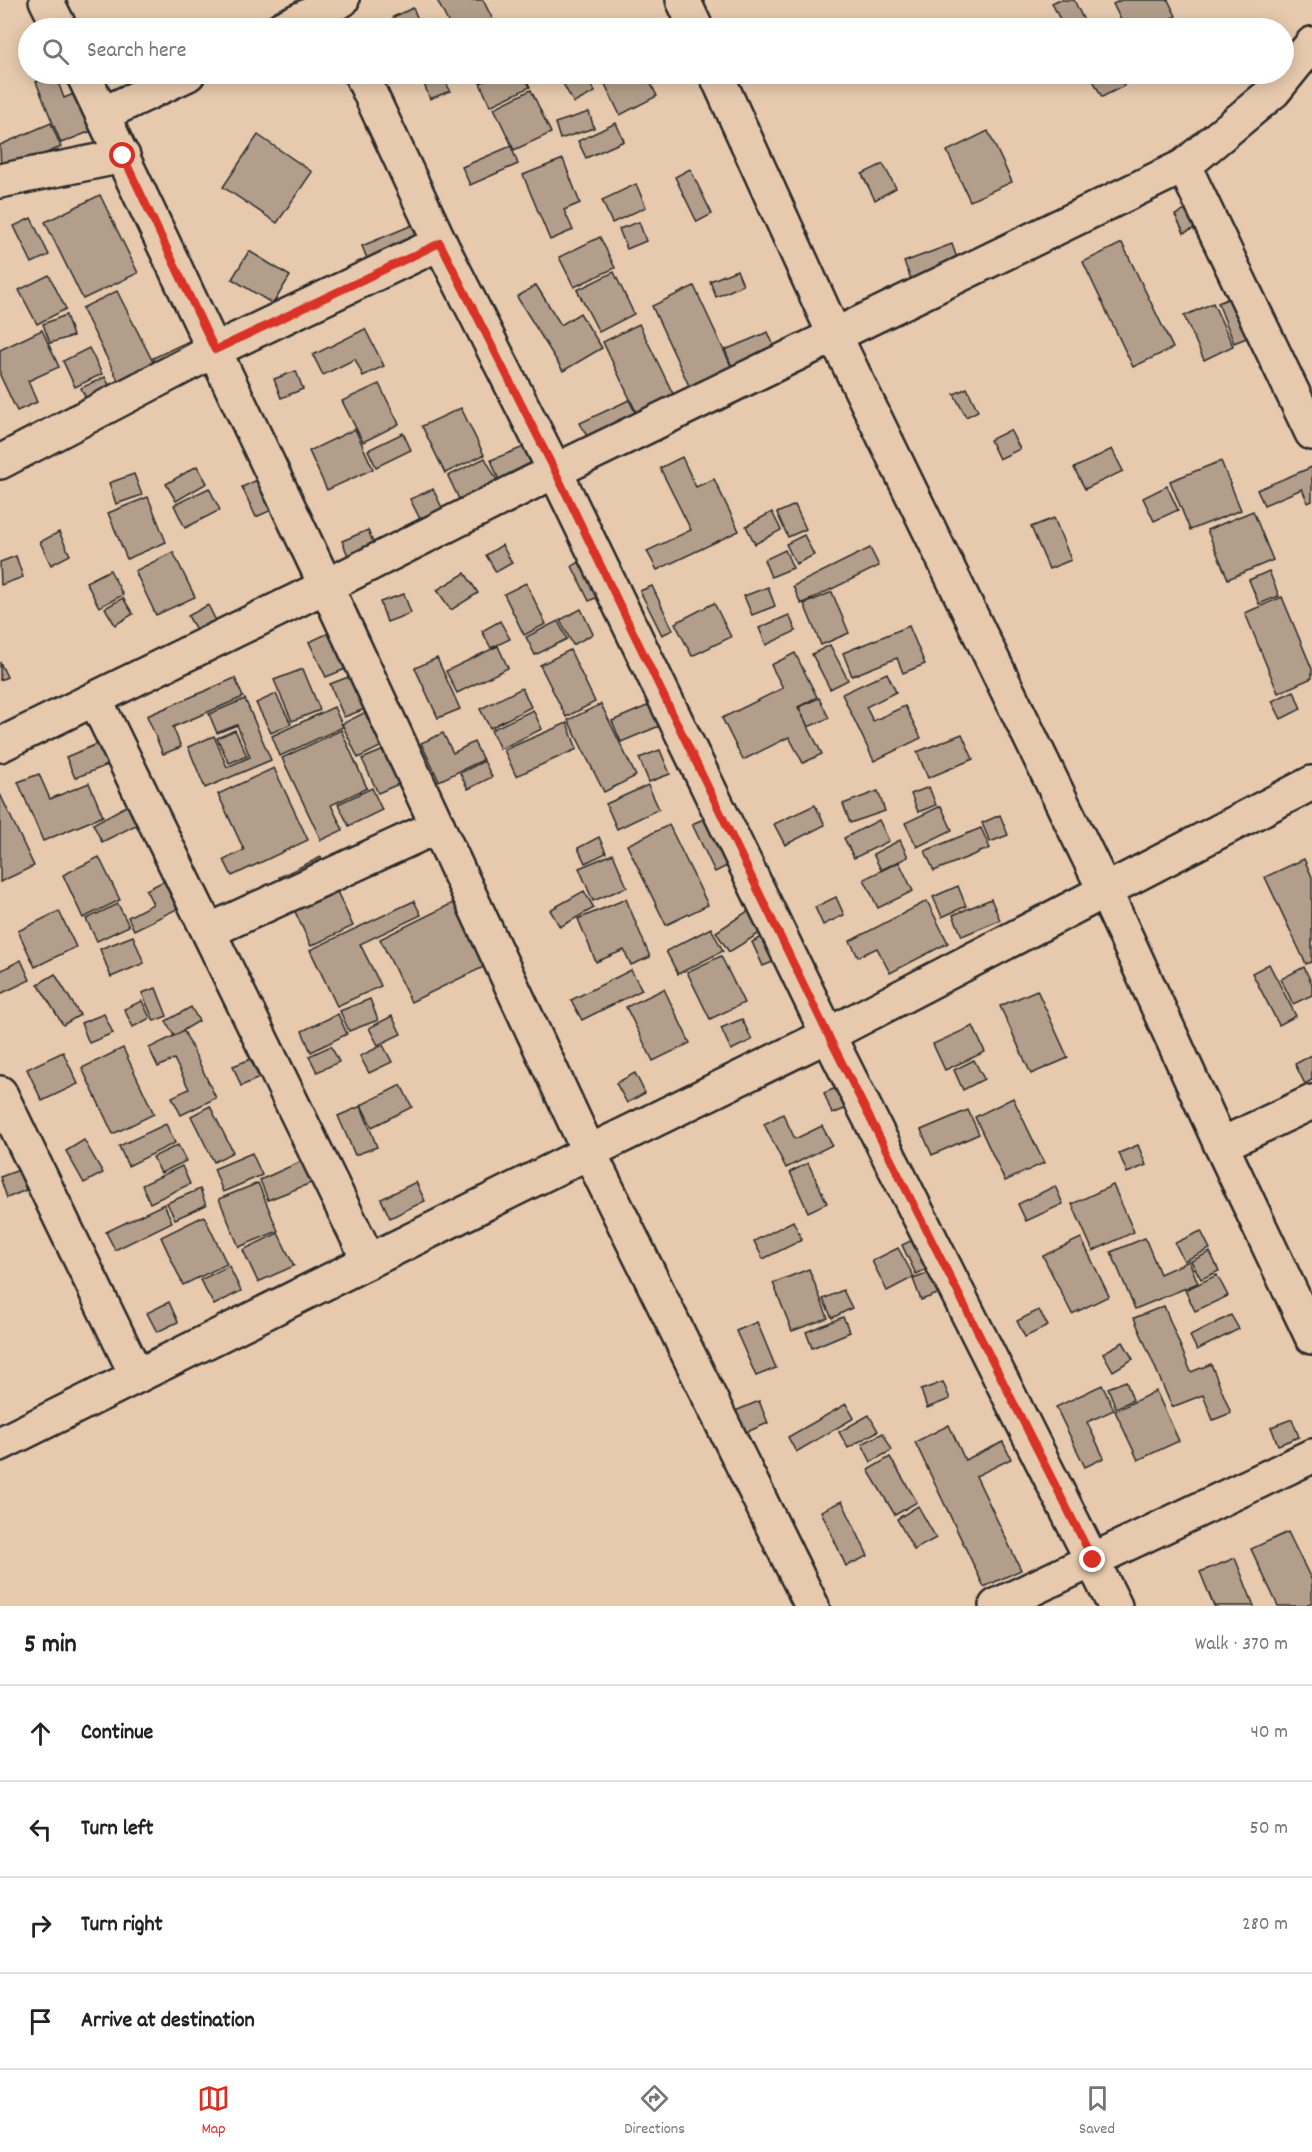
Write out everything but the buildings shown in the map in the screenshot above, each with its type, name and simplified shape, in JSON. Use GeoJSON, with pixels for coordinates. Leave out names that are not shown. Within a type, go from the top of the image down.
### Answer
{"type":"FeatureCollection","features":[{"type":"Feature","properties":{"kind":"street"},"geometry":{"type":"LineString","coordinates":[[46,0],[55,18]]}},
{"type":"Feature","properties":{"kind":"street"},"geometry":{"type":"LineString","coordinates":[[683,0],[691,18]]}},
{"type":"Feature","properties":{"kind":"street"},"geometry":{"type":"LineString","coordinates":[[310,18],[335,9]]}},
{"type":"Feature","properties":{"kind":"street"},"geometry":{"type":"LineString","coordinates":[[1294,66],[1312,44]]}},
{"type":"Feature","properties":{"kind":"street"},"geometry":{"type":"LineString","coordinates":[[88,84],[326,586],[589,1152],[812,1606]]}},
{"type":"Feature","properties":{"kind":"street"},"geometry":{"type":"LineString","coordinates":[[103,114],[167,84]]}},
{"type":"Feature","properties":{"kind":"street"},"geometry":{"type":"LineString","coordinates":[[367,84],[440,243],[555,471],[828,1035],[1115,1606]]}},
{"type":"Feature","properties":{"kind":"street"},"geometry":{"type":"LineString","coordinates":[[721,84],[835,336],[1105,891],[1312,1337]]}},
{"type":"Feature","properties":{"kind":"street"},"geometry":{"type":"LineString","coordinates":[[0,745],[555,471],[1184,166],[1280,84]]}},
{"type":"Feature","properties":{"kind":"street"},"geometry":{"type":"LineString","coordinates":[[0,181],[123,156]]}},
{"type":"Feature","properties":{"kind":"street"},"geometry":{"type":"LineString","coordinates":[[1184,166],[1312,433]]}},
{"type":"Feature","properties":{"kind":"street"},"geometry":{"type":"LineString","coordinates":[[0,462],[215,350],[440,243]]}},
{"type":"Feature","properties":{"kind":"street"},"geometry":{"type":"LineString","coordinates":[[95,699],[369,1261]]}},
{"type":"Feature","properties":{"kind":"street"},"geometry":{"type":"LineString","coordinates":[[0,1444],[828,1035],[1312,783]]}},
{"type":"Feature","properties":{"kind":"street"},"geometry":{"type":"LineString","coordinates":[[209,932],[438,826]]}},
{"type":"Feature","properties":{"kind":"street"},"geometry":{"type":"LineString","coordinates":[[0,1093],[137,1376]]}},
{"type":"Feature","properties":{"kind":"street"},"geometry":{"type":"LineString","coordinates":[[1221,1145],[1312,1102]]}},
{"type":"Feature","properties":{"kind":"street"},"geometry":{"type":"LineString","coordinates":[[996,1606],[1312,1456]]}},
{"type":"Feature","properties":{"kind":"route"},"geometry":{"type":"LineString","coordinates":[[123,156],[215,350],[440,243],[555,471],[828,1035],[1093,1560]]}}]}
